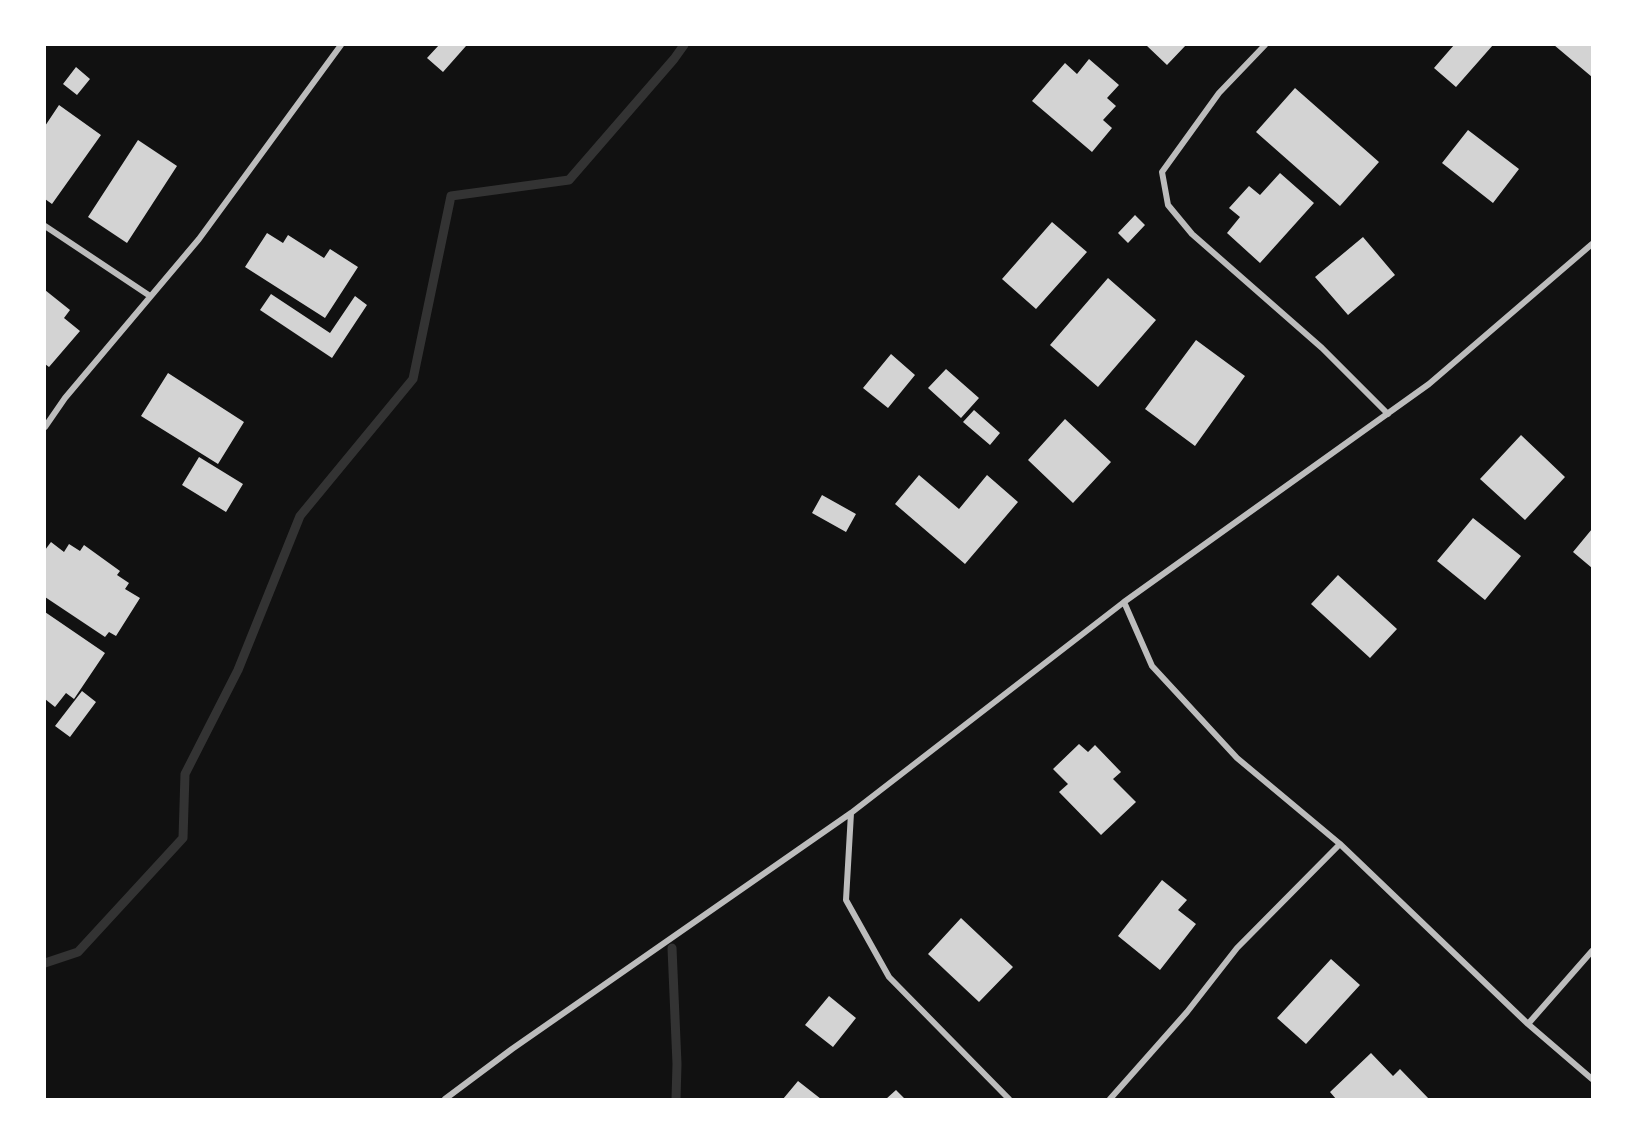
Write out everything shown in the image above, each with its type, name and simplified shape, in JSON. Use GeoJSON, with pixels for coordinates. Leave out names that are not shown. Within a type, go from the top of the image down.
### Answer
{"type":"FeatureCollection","features":[{"type":"Feature","properties":{"kind":"street"},"geometry":{"type":"LineString","coordinates":[[45,427],[65,398],[199,239],[340,45]]}},
{"type":"Feature","properties":{"kind":"street"},"geometry":{"type":"LineString","coordinates":[[1264,45],[1219,93],[1162,172],[1168,205],[1192,234],[1322,348],[1388,414]]}},
{"type":"Feature","properties":{"kind":"street"},"geometry":{"type":"LineString","coordinates":[[45,226],[150,296]]}},
{"type":"Feature","properties":{"kind":"street"},"geometry":{"type":"LineString","coordinates":[[445,1099],[512,1049],[850,813],[1124,602],[1429,384],[1592,244]]}},
{"type":"Feature","properties":{"kind":"street"},"geometry":{"type":"LineString","coordinates":[[1124,602],[1152,666],[1237,758],[1340,844],[1528,1024],[1592,1079]]}},
{"type":"Feature","properties":{"kind":"street"},"geometry":{"type":"LineString","coordinates":[[850,813],[846,900],[889,977],[1009,1099]]}},
{"type":"Feature","properties":{"kind":"street"},"geometry":{"type":"LineString","coordinates":[[1110,1099],[1187,1012],[1238,948],[1340,844]]}},
{"type":"Feature","properties":{"kind":"street"},"geometry":{"type":"LineString","coordinates":[[1528,1024],[1592,951]]}},
{"type":"Feature","properties":{"kind":"building"},"geometry":{"type":"Polygon","coordinates":[[[439,45],[466,46],[443,72],[427,58],[439,45]]]}},
{"type":"Feature","properties":{"kind":"building"},"geometry":{"type":"Polygon","coordinates":[[[1146,45],[1186,45],[1167,65],[1146,45]]]}},
{"type":"Feature","properties":{"kind":"building"},"geometry":{"type":"Polygon","coordinates":[[[1454,45],[1493,45],[1456,87],[1434,68],[1454,45]]]}},
{"type":"Feature","properties":{"kind":"building"},"geometry":{"type":"Polygon","coordinates":[[[1554,45],[1592,45],[1592,77],[1554,45]]]}},
{"type":"Feature","properties":{"kind":"building"},"geometry":{"type":"Polygon","coordinates":[[[1089,59],[1119,85],[1107,98],[1116,106],[1103,120],[1112,128],[1092,152],[1032,101],[1065,63],[1077,74],[1089,59]]]}},
{"type":"Feature","properties":{"kind":"building"},"geometry":{"type":"Polygon","coordinates":[[[76,67],[90,79],[77,95],[63,84],[76,67]]]}},
{"type":"Feature","properties":{"kind":"building"},"geometry":{"type":"Polygon","coordinates":[[[1295,88],[1379,162],[1340,206],[1256,132],[1295,88]]]}},
{"type":"Feature","properties":{"kind":"building"},"geometry":{"type":"Polygon","coordinates":[[[59,105],[101,135],[52,204],[45,199],[45,126],[59,105]]]}},
{"type":"Feature","properties":{"kind":"building"},"geometry":{"type":"Polygon","coordinates":[[[1468,130],[1519,169],[1493,203],[1442,163],[1468,130]]]}},
{"type":"Feature","properties":{"kind":"building"},"geometry":{"type":"Polygon","coordinates":[[[138,140],[177,166],[127,243],[88,217],[138,140]]]}},
{"type":"Feature","properties":{"kind":"building"},"geometry":{"type":"Polygon","coordinates":[[[1280,173],[1314,203],[1260,263],[1227,233],[1240,217],[1229,208],[1249,186],[1260,195],[1280,173]]]}},
{"type":"Feature","properties":{"kind":"building"},"geometry":{"type":"Polygon","coordinates":[[[1135,215],[1145,225],[1128,243],[1118,233],[1135,215]]]}},
{"type":"Feature","properties":{"kind":"building"},"geometry":{"type":"Polygon","coordinates":[[[1052,222],[1087,252],[1036,309],[1002,279],[1052,222]]]}},
{"type":"Feature","properties":{"kind":"building"},"geometry":{"type":"Polygon","coordinates":[[[267,233],[283,243],[288,235],[324,258],[330,249],[358,267],[325,318],[245,267],[267,233]]]}},
{"type":"Feature","properties":{"kind":"building"},"geometry":{"type":"Polygon","coordinates":[[[1363,237],[1395,275],[1348,315],[1315,277],[1363,237]]]}},
{"type":"Feature","properties":{"kind":"building"},"geometry":{"type":"Polygon","coordinates":[[[1108,278],[1156,320],[1098,387],[1050,345],[1108,278]]]}},
{"type":"Feature","properties":{"kind":"building"},"geometry":{"type":"Polygon","coordinates":[[[45,290],[70,310],[64,318],[80,331],[49,367],[45,364],[45,290]]]}},
{"type":"Feature","properties":{"kind":"building"},"geometry":{"type":"Polygon","coordinates":[[[271,294],[330,333],[355,296],[367,305],[332,358],[260,310],[271,294]]]}},
{"type":"Feature","properties":{"kind":"building"},"geometry":{"type":"Polygon","coordinates":[[[1196,340],[1245,376],[1195,446],[1145,409],[1196,340]]]}},
{"type":"Feature","properties":{"kind":"building"},"geometry":{"type":"Polygon","coordinates":[[[891,354],[915,375],[888,408],[863,388],[891,354]]]}},
{"type":"Feature","properties":{"kind":"building"},"geometry":{"type":"Polygon","coordinates":[[[946,369],[979,398],[961,418],[928,388],[946,369]]]}},
{"type":"Feature","properties":{"kind":"building"},"geometry":{"type":"Polygon","coordinates":[[[168,373],[244,422],[218,464],[141,416],[168,373]]]}},
{"type":"Feature","properties":{"kind":"building"},"geometry":{"type":"Polygon","coordinates":[[[974,410],[1000,433],[990,445],[963,422],[974,410]]]}},
{"type":"Feature","properties":{"kind":"building"},"geometry":{"type":"Polygon","coordinates":[[[1065,419],[1111,462],[1073,503],[1028,460],[1065,419]]]}},
{"type":"Feature","properties":{"kind":"building"},"geometry":{"type":"Polygon","coordinates":[[[1521,435],[1565,477],[1525,520],[1480,479],[1521,435]]]}},
{"type":"Feature","properties":{"kind":"building"},"geometry":{"type":"Polygon","coordinates":[[[199,457],[243,484],[226,512],[182,485],[199,457]]]}},
{"type":"Feature","properties":{"kind":"building"},"geometry":{"type":"Polygon","coordinates":[[[919,475],[959,509],[987,475],[1018,502],[965,564],[895,504],[919,475]]]}},
{"type":"Feature","properties":{"kind":"building"},"geometry":{"type":"Polygon","coordinates":[[[822,495],[856,514],[846,532],[812,513],[822,495]]]}},
{"type":"Feature","properties":{"kind":"building"},"geometry":{"type":"Polygon","coordinates":[[[1473,518],[1521,556],[1485,600],[1437,561],[1473,518]]]}},
{"type":"Feature","properties":{"kind":"building"},"geometry":{"type":"Polygon","coordinates":[[[1592,529],[1592,568],[1573,552],[1592,529]]]}},
{"type":"Feature","properties":{"kind":"building"},"geometry":{"type":"Polygon","coordinates":[[[51,542],[64,552],[69,544],[80,551],[84,545],[120,571],[117,575],[129,583],[125,589],[140,598],[116,636],[109,632],[105,637],[45,597],[45,550],[51,542]]]}},
{"type":"Feature","properties":{"kind":"building"},"geometry":{"type":"Polygon","coordinates":[[[1338,575],[1397,629],[1370,658],[1311,604],[1338,575]]]}},
{"type":"Feature","properties":{"kind":"building"},"geometry":{"type":"Polygon","coordinates":[[[45,612],[105,653],[74,699],[66,693],[55,707],[45,699],[45,612]]]}},
{"type":"Feature","properties":{"kind":"building"},"geometry":{"type":"Polygon","coordinates":[[[82,691],[96,702],[70,737],[55,726],[82,691]]]}},
{"type":"Feature","properties":{"kind":"building"},"geometry":{"type":"Polygon","coordinates":[[[1079,744],[1088,752],[1095,745],[1121,772],[1113,779],[1136,802],[1101,835],[1059,792],[1068,784],[1053,769],[1079,744]]]}},
{"type":"Feature","properties":{"kind":"building"},"geometry":{"type":"Polygon","coordinates":[[[1162,880],[1187,900],[1178,910],[1196,924],[1160,970],[1118,936],[1162,880]]]}},
{"type":"Feature","properties":{"kind":"building"},"geometry":{"type":"Polygon","coordinates":[[[961,918],[1013,967],[979,1002],[928,954],[961,918]]]}},
{"type":"Feature","properties":{"kind":"building"},"geometry":{"type":"Polygon","coordinates":[[[1331,959],[1360,985],[1306,1044],[1277,1018],[1331,959]]]}},
{"type":"Feature","properties":{"kind":"building"},"geometry":{"type":"Polygon","coordinates":[[[829,996],[856,1018],[833,1047],[805,1025],[829,996]]]}},
{"type":"Feature","properties":{"kind":"building"},"geometry":{"type":"Polygon","coordinates":[[[1371,1053],[1393,1076],[1400,1069],[1429,1099],[1336,1099],[1330,1092],[1371,1053]]]}},
{"type":"Feature","properties":{"kind":"building"},"geometry":{"type":"Polygon","coordinates":[[[798,1081],[821,1099],[783,1099],[798,1081]]]}},
{"type":"Feature","properties":{"kind":"building"},"geometry":{"type":"Polygon","coordinates":[[[896,1090],[905,1099],[886,1099],[896,1090]]]}},
{"type":"Feature","properties":{"kind":"waterway"},"geometry":{"type":"LineString","coordinates":[[45,963],[78,952],[183,838],[185,774],[238,670],[300,516],[413,379],[451,196],[569,180],[684,45]]}},
{"type":"Feature","properties":{"kind":"waterway"},"geometry":{"type":"LineString","coordinates":[[672,948],[677,1064],[676,1099]]}}]}
